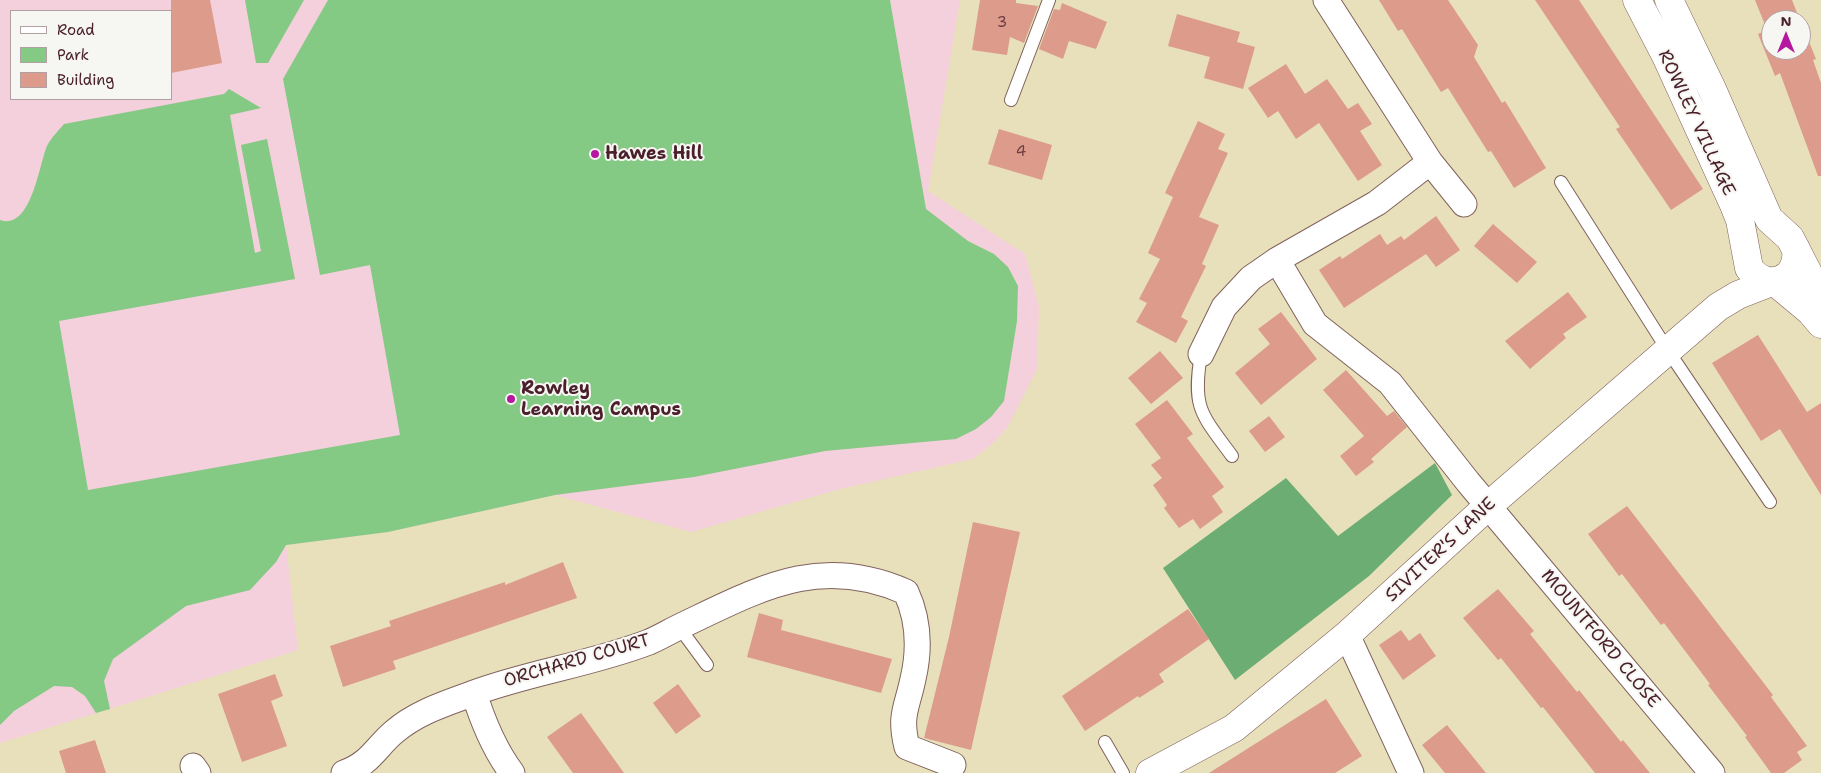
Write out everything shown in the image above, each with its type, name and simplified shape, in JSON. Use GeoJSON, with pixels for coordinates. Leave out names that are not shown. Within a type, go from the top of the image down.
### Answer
{"type":"FeatureCollection","features":[{"type":"Feature","properties":{"kind":"street"},"geometry":{"type":"LineString","coordinates":[[1326,0],[1430,162],[1464,204]]}},
{"type":"Feature","properties":{"kind":"street","name":"ROWLEY VILLAGE"},"geometry":{"type":"LineString","coordinates":[[1637,0],[1666,56],[1734,205],[1746,255],[1753,274],[1765,280],[1774,281],[1810,311],[1821,324]]}},
{"type":"Feature","properties":{"kind":"street","name":"ROWLEY VILLAGE"},"geometry":{"type":"LineString","coordinates":[[1669,0],[1712,89],[1769,219],[1790,241],[1821,298]]}},
{"type":"Feature","properties":{"kind":"street"},"geometry":{"type":"LineString","coordinates":[[1201,354],[1224,307],[1251,278],[1277,260],[1377,203],[1430,162]]}},
{"type":"Feature","properties":{"kind":"street"},"geometry":{"type":"LineString","coordinates":[[1746,255],[1755,236],[1766,230],[1790,241],[1797,257],[1792,271],[1774,281]]}},
{"type":"Feature","properties":{"kind":"street","name":"SIVITER'S LANE"},"geometry":{"type":"LineString","coordinates":[[1718,307],[1746,255]]}},
{"type":"Feature","properties":{"kind":"street","name":"MOUNTFORD CLOSE"},"geometry":{"type":"LineString","coordinates":[[1277,260],[1315,324],[1390,384],[1488,506],[1712,773]]}},
{"type":"Feature","properties":{"kind":"street","name":"SIVITER'S LANE"},"geometry":{"type":"LineString","coordinates":[[1150,773],[1234,728],[1347,635],[1488,506],[1667,349],[1718,307],[1738,294],[1774,281]]}},
{"type":"Feature","properties":{"kind":"street","name":"ORCHARD COURT"},"geometry":{"type":"LineString","coordinates":[[344,773],[376,753],[394,732],[426,711],[498,684],[650,642],[760,588],[820,574],[873,580],[906,592],[917,627],[918,646],[913,679],[902,714],[902,729],[907,746],[953,765]]}},
{"type":"Feature","properties":{"kind":"street"},"geometry":{"type":"LineString","coordinates":[[1347,635],[1411,773]]}},
{"type":"Feature","properties":{"kind":"street"},"geometry":{"type":"LineString","coordinates":[[474,693],[481,717],[500,756],[512,773]]}},
{"type":"Feature","properties":{"kind":"lane"},"geometry":{"type":"LineString","coordinates":[[1011,100],[1049,0]]}},
{"type":"Feature","properties":{"kind":"lane"},"geometry":{"type":"LineString","coordinates":[[1561,182],[1667,349],[1770,502]]}},
{"type":"Feature","properties":{"kind":"lane"},"geometry":{"type":"LineString","coordinates":[[1201,354],[1196,380],[1197,399],[1204,418],[1232,456]]}},
{"type":"Feature","properties":{"kind":"lane"},"geometry":{"type":"LineString","coordinates":[[678,627],[707,665]]}},
{"type":"Feature","properties":{"kind":"lane"},"geometry":{"type":"LineString","coordinates":[[1105,742],[1123,773]]}},
{"type":"Feature","properties":{"kind":"shaded area","name":"Rowley Learning Campus"},"geometry":{"type":"Polygon","coordinates":[[[0,0],[960,0],[928,191],[1025,254],[1039,307],[1037,369],[1007,428],[991,445],[973,459],[840,489],[691,532],[555,495],[388,532],[286,545],[298,650],[0,743],[0,0]]]}},
{"type":"Feature","properties":{"kind":"green space"},"geometry":{"type":"Polygon","coordinates":[[[245,0],[304,0],[268,63],[256,63],[245,0]]]}},
{"type":"Feature","properties":{"kind":"green space","name":"Rowley Learning Campus"},"geometry":{"type":"Polygon","coordinates":[[[328,0],[890,0],[926,209],[968,241],[994,254],[1008,267],[1018,286],[1017,321],[1004,401],[991,417],[976,429],[956,439],[825,451],[694,477],[555,495],[388,532],[286,545],[276,562],[250,590],[186,606],[113,659],[104,681],[110,709],[96,713],[85,696],[72,687],[54,686],[14,711],[0,725],[0,220],[11,221],[19,216],[26,206],[37,181],[47,146],[64,124],[224,94],[229,89],[261,108],[230,115],[255,253],[261,251],[241,145],[267,139],[295,279],[59,321],[88,490],[400,435],[370,265],[320,275],[283,79],[328,0]]]}},
{"type":"Feature","properties":{"kind":"green space"},"geometry":{"type":"Polygon","coordinates":[[[1435,463],[1452,495],[1369,576],[1235,680],[1163,568],[1286,478],[1338,536],[1435,463]]]}},
{"type":"Feature","properties":{"kind":"building"},"geometry":{"type":"Polygon","coordinates":[[[171,0],[210,0],[222,63],[172,73],[171,0]]]}},
{"type":"Feature","properties":{"kind":"building"},"geometry":{"type":"Polygon","coordinates":[[[980,0],[1016,0],[1016,3],[1038,6],[1024,43],[1010,37],[1007,55],[972,50],[980,0]]]}},
{"type":"Feature","properties":{"kind":"building"},"geometry":{"type":"Polygon","coordinates":[[[1379,0],[1448,0],[1478,45],[1474,57],[1502,103],[1505,101],[1546,168],[1514,188],[1491,151],[1488,152],[1448,88],[1441,92],[1402,29],[1398,31],[1379,0]]]}},
{"type":"Feature","properties":{"kind":"building"},"geometry":{"type":"Polygon","coordinates":[[[1535,0],[1579,0],[1703,189],[1671,210],[1616,129],[1620,127],[1535,0]]]}},
{"type":"Feature","properties":{"kind":"building"},"geometry":{"type":"Polygon","coordinates":[[[1755,0],[1792,0],[1796,10],[1761,10],[1761,15],[1755,0]]]}},
{"type":"Feature","properties":{"kind":"building"},"geometry":{"type":"Polygon","coordinates":[[[1062,3],[1107,22],[1096,49],[1069,41],[1063,59],[1039,49],[1054,9],[1060,10],[1062,3]]]}},
{"type":"Feature","properties":{"kind":"building"},"geometry":{"type":"Polygon","coordinates":[[[1177,14],[1240,32],[1237,42],[1255,47],[1243,89],[1204,78],[1210,57],[1168,46],[1177,14]]]}},
{"type":"Feature","properties":{"kind":"building"},"geometry":{"type":"Polygon","coordinates":[[[1811,47],[1816,59],[1813,60],[1821,83],[1821,176],[1818,176],[1780,73],[1775,76],[1769,60],[1811,60],[1811,47]]]}},
{"type":"Feature","properties":{"kind":"building"},"geometry":{"type":"Polygon","coordinates":[[[1286,64],[1305,94],[1327,79],[1348,109],[1358,103],[1372,124],[1360,131],[1382,165],[1358,181],[1319,123],[1296,139],[1278,111],[1268,118],[1248,88],[1286,64]]]}},
{"type":"Feature","properties":{"kind":"building"},"geometry":{"type":"Polygon","coordinates":[[[1198,121],[1225,134],[1218,149],[1228,153],[1199,217],[1219,225],[1202,264],[1206,266],[1181,317],[1188,321],[1176,343],[1136,322],[1147,303],[1139,299],[1160,259],[1148,253],[1173,197],[1165,193],[1198,121]]]}},
{"type":"Feature","properties":{"kind":"building"},"geometry":{"type":"Polygon","coordinates":[[[999,129],[1052,145],[1042,180],[988,164],[999,129]]]}},
{"type":"Feature","properties":{"kind":"building"},"geometry":{"type":"Polygon","coordinates":[[[1436,216],[1460,250],[1436,267],[1426,254],[1344,308],[1319,270],[1340,256],[1342,259],[1380,234],[1387,245],[1401,236],[1404,240],[1436,216]]]}},
{"type":"Feature","properties":{"kind":"building"},"geometry":{"type":"Polygon","coordinates":[[[1493,224],[1537,262],[1517,283],[1474,246],[1493,224]]]}},
{"type":"Feature","properties":{"kind":"building"},"geometry":{"type":"Polygon","coordinates":[[[1568,292],[1587,317],[1563,334],[1566,338],[1530,369],[1505,341],[1568,292]]]}},
{"type":"Feature","properties":{"kind":"building"},"geometry":{"type":"Polygon","coordinates":[[[1281,312],[1317,359],[1261,405],[1235,373],[1270,344],[1258,329],[1281,312]]]}},
{"type":"Feature","properties":{"kind":"building"},"geometry":{"type":"Polygon","coordinates":[[[1758,335],[1807,412],[1821,403],[1821,495],[1780,429],[1761,441],[1712,363],[1758,335]]]}},
{"type":"Feature","properties":{"kind":"building"},"geometry":{"type":"Polygon","coordinates":[[[1160,351],[1183,378],[1151,404],[1128,378],[1160,351]]]}},
{"type":"Feature","properties":{"kind":"building"},"geometry":{"type":"Polygon","coordinates":[[[1346,370],[1387,416],[1394,411],[1407,427],[1371,459],[1374,462],[1356,476],[1340,456],[1364,436],[1323,390],[1346,370]]]}},
{"type":"Feature","properties":{"kind":"building"},"geometry":{"type":"Polygon","coordinates":[[[1167,400],[1193,434],[1187,438],[1224,487],[1212,496],[1223,512],[1200,529],[1193,519],[1179,528],[1164,508],[1167,505],[1153,485],[1162,478],[1151,465],[1161,458],[1135,424],[1167,400]]]}},
{"type":"Feature","properties":{"kind":"building"},"geometry":{"type":"Polygon","coordinates":[[[1269,416],[1285,437],[1265,452],[1249,431],[1269,416]]]}},
{"type":"Feature","properties":{"kind":"building"},"geometry":{"type":"Polygon","coordinates":[[[1627,506],[1773,695],[1771,697],[1807,746],[1797,752],[1802,760],[1784,773],[1771,773],[1745,737],[1747,736],[1708,685],[1710,684],[1664,623],[1661,625],[1622,574],[1619,576],[1588,534],[1627,506]]]}},
{"type":"Feature","properties":{"kind":"building"},"geometry":{"type":"Polygon","coordinates":[[[973,522],[1020,532],[971,750],[924,738],[949,637],[973,522]]]}},
{"type":"Feature","properties":{"kind":"building"},"geometry":{"type":"Polygon","coordinates":[[[563,562],[577,598],[393,661],[396,669],[343,687],[330,646],[391,626],[389,621],[505,582],[505,585],[563,562]]]}},
{"type":"Feature","properties":{"kind":"building"},"geometry":{"type":"Polygon","coordinates":[[[1498,589],[1534,631],[1530,634],[1577,692],[1579,690],[1621,742],[1623,740],[1650,773],[1595,773],[1543,707],[1541,708],[1501,658],[1498,660],[1463,618],[1498,589]]]}},
{"type":"Feature","properties":{"kind":"building"},"geometry":{"type":"Polygon","coordinates":[[[1188,609],[1209,639],[1159,674],[1164,682],[1139,698],[1138,696],[1085,731],[1062,696],[1188,609]]]}},
{"type":"Feature","properties":{"kind":"building"},"geometry":{"type":"Polygon","coordinates":[[[759,613],[783,620],[781,630],[892,659],[881,693],[747,657],[759,613]]]}},
{"type":"Feature","properties":{"kind":"building"},"geometry":{"type":"Polygon","coordinates":[[[1401,630],[1409,641],[1420,633],[1436,656],[1403,680],[1379,645],[1401,630]]]}},
{"type":"Feature","properties":{"kind":"building"},"geometry":{"type":"Polygon","coordinates":[[[275,674],[283,696],[271,701],[287,746],[242,762],[218,694],[275,674]]]}},
{"type":"Feature","properties":{"kind":"building"},"geometry":{"type":"Polygon","coordinates":[[[678,684],[701,716],[676,734],[653,703],[678,684]]]}},
{"type":"Feature","properties":{"kind":"building"},"geometry":{"type":"Polygon","coordinates":[[[1326,699],[1362,756],[1335,773],[1209,773],[1326,699]]]}},
{"type":"Feature","properties":{"kind":"building"},"geometry":{"type":"Polygon","coordinates":[[[581,713],[624,773],[573,773],[547,737],[581,713]]]}},
{"type":"Feature","properties":{"kind":"building"},"geometry":{"type":"Polygon","coordinates":[[[1447,725],[1486,773],[1445,773],[1422,745],[1447,725]]]}},
{"type":"Feature","properties":{"kind":"building"},"geometry":{"type":"Polygon","coordinates":[[[95,740],[106,773],[66,773],[59,751],[95,740]]]}},
{"type":"Feature","properties":{"kind":"place","name":"Hawes Hill"},"geometry":{"type":"Point","coordinates":[595,154]}},
{"type":"Feature","properties":{"kind":"place","name":"Rowley Learning Campus"},"geometry":{"type":"Point","coordinates":[511,399]}}]}
